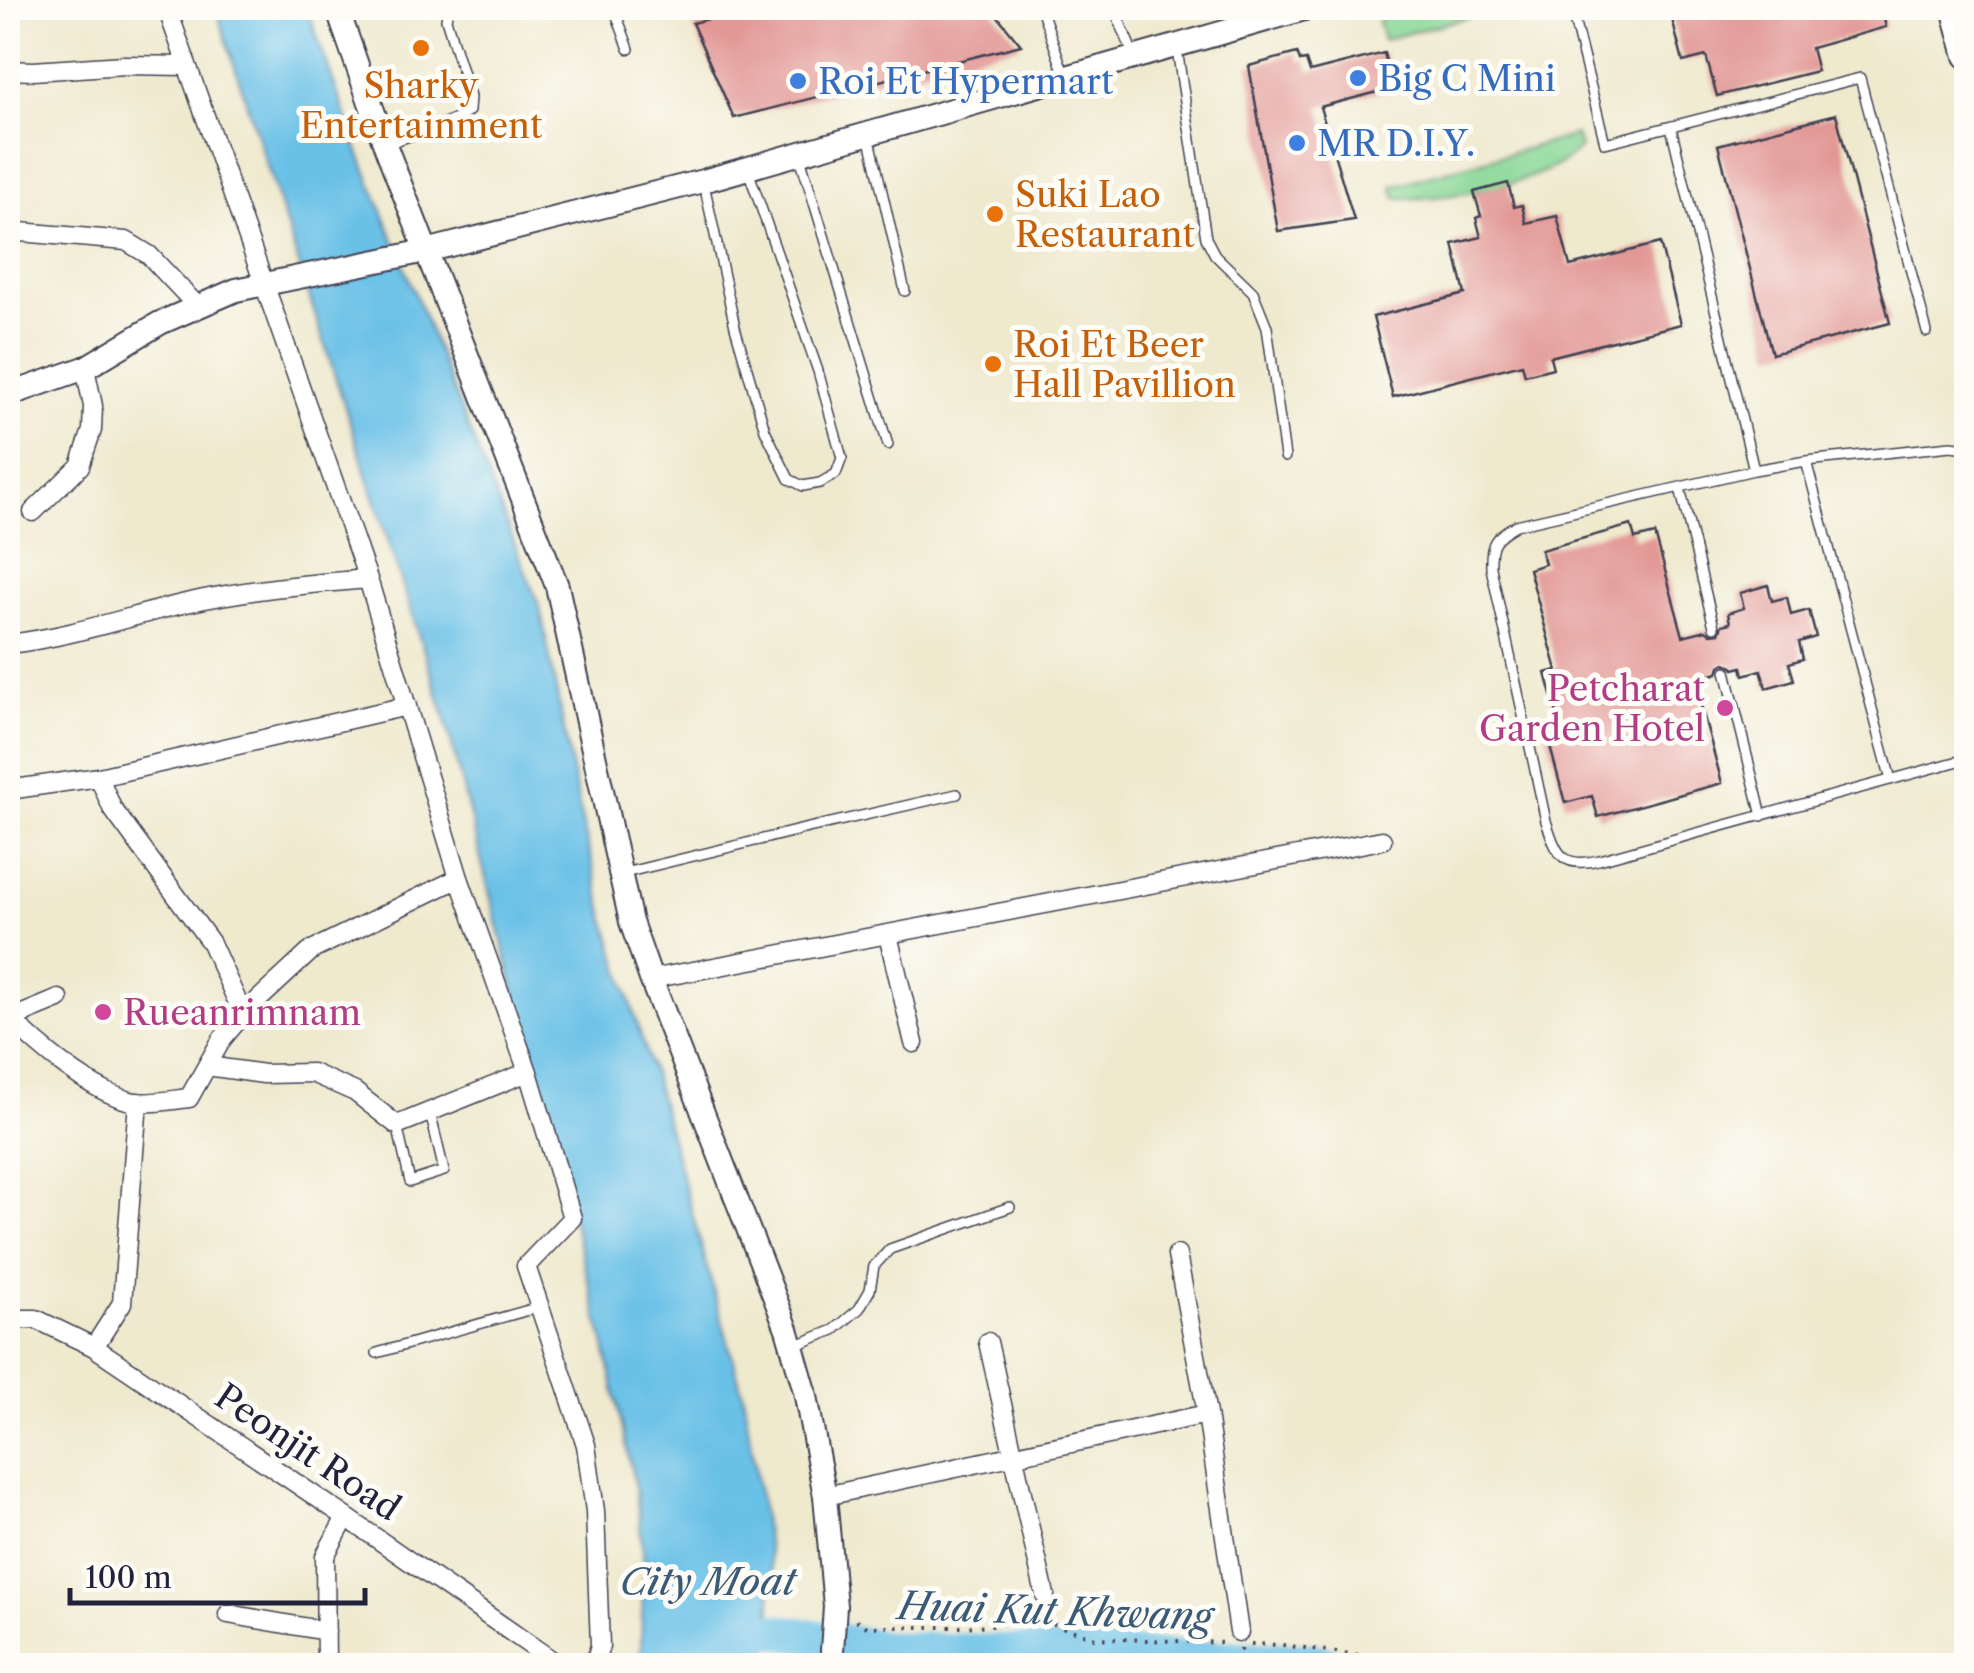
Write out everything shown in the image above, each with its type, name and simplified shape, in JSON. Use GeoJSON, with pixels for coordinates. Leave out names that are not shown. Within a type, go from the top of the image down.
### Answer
{"type":"FeatureCollection","features":[{"type":"Feature","properties":{"kind":"street"},"geometry":{"type":"LineString","coordinates":[[168,8],[368,579],[459,878],[528,1072],[572,1218],[526,1266],[586,1445],[596,1511],[598,1564],[600,1646],[594,1666]]}},
{"type":"Feature","properties":{"kind":"street"},"geometry":{"type":"LineString","coordinates":[[337,8],[419,253],[558,586],[632,922],[792,1347],[825,1496],[835,1606],[830,1666]]}},
{"type":"Feature","properties":{"kind":"street"},"geometry":{"type":"LineString","coordinates":[[8,395],[85,368],[160,323],[236,290],[419,253],[703,181],[1176,47],[1250,15],[1308,8]]}},
{"type":"Feature","properties":{"kind":"street"},"geometry":{"type":"LineString","coordinates":[[1953,8],[1966,56]]}},
{"type":"Feature","properties":{"kind":"street"},"geometry":{"type":"LineString","coordinates":[[8,70],[186,66]]}},
{"type":"Feature","properties":{"kind":"street"},"geometry":{"type":"LineString","coordinates":[[8,230],[126,241],[149,255],[197,306]]}},
{"type":"Feature","properties":{"kind":"street"},"geometry":{"type":"LineString","coordinates":[[33,512],[80,466],[92,430],[93,406],[85,368]]}},
{"type":"Feature","properties":{"kind":"street"},"geometry":{"type":"LineString","coordinates":[[8,644],[83,631],[259,588],[368,579]]}},
{"type":"Feature","properties":{"kind":"street"},"geometry":{"type":"LineString","coordinates":[[8,790],[99,777],[407,706]]}},
{"type":"Feature","properties":{"kind":"street"},"geometry":{"type":"LineString","coordinates":[[99,777],[112,808],[212,942],[243,1014]]}},
{"type":"Feature","properties":{"kind":"street"},"geometry":{"type":"LineString","coordinates":[[651,979],[1382,840]]}},
{"type":"Feature","properties":{"kind":"street"},"geometry":{"type":"LineString","coordinates":[[59,999],[8,1018],[80,1078],[115,1096],[138,1102],[190,1098],[222,1039],[243,1014],[312,950],[459,878]]}},
{"type":"Feature","properties":{"kind":"street"},"geometry":{"type":"LineString","coordinates":[[888,935],[914,1042]]}},
{"type":"Feature","properties":{"kind":"street"},"geometry":{"type":"LineString","coordinates":[[207,1066],[264,1074],[312,1073],[355,1092],[397,1126],[528,1072]]}},
{"type":"Feature","properties":{"kind":"street"},"geometry":{"type":"LineString","coordinates":[[94,1347],[122,1303],[138,1102]]}},
{"type":"Feature","properties":{"kind":"street"},"geometry":{"type":"LineString","coordinates":[[1176,1255],[1207,1414],[1240,1638]]}},
{"type":"Feature","properties":{"kind":"street","name":"Peonjit Road"},"geometry":{"type":"LineString","coordinates":[[8,1319],[36,1319],[94,1347],[560,1666]]}},
{"type":"Feature","properties":{"kind":"street"},"geometry":{"type":"LineString","coordinates":[[988,1342],[1045,1595]]}},
{"type":"Feature","properties":{"kind":"street"},"geometry":{"type":"LineString","coordinates":[[825,1496],[1207,1414]]}},
{"type":"Feature","properties":{"kind":"street"},"geometry":{"type":"LineString","coordinates":[[326,1666],[326,1556],[346,1516]]}},
{"type":"Feature","properties":{"kind":"street"},"geometry":{"type":"LineString","coordinates":[[228,1614],[326,1630]]}},
{"type":"Feature","properties":{"kind":"lane"},"geometry":{"type":"LineString","coordinates":[[385,145],[469,111],[470,97],[446,20],[448,8]]}},
{"type":"Feature","properties":{"kind":"lane"},"geometry":{"type":"LineString","coordinates":[[614,8],[629,49]]}},
{"type":"Feature","properties":{"kind":"lane"},"geometry":{"type":"LineString","coordinates":[[1041,8],[1066,77]]}},
{"type":"Feature","properties":{"kind":"lane"},"geometry":{"type":"LineString","coordinates":[[1114,8],[1136,58]]}},
{"type":"Feature","properties":{"kind":"lane"},"geometry":{"type":"LineString","coordinates":[[1572,8],[1604,144],[1860,78],[1927,332]]}},
{"type":"Feature","properties":{"kind":"lane"},"geometry":{"type":"LineString","coordinates":[[1176,47],[1206,238],[1214,256],[1253,292],[1267,327],[1285,456]]}},
{"type":"Feature","properties":{"kind":"lane"},"geometry":{"type":"LineString","coordinates":[[1671,126],[1754,470]]}},
{"type":"Feature","properties":{"kind":"lane"},"geometry":{"type":"LineString","coordinates":[[869,135],[906,291]]}},
{"type":"Feature","properties":{"kind":"lane"},"geometry":{"type":"LineString","coordinates":[[800,154],[888,445]]}},
{"type":"Feature","properties":{"kind":"lane"},"geometry":{"type":"LineString","coordinates":[[703,181],[735,326],[765,430],[789,479],[803,486],[820,483],[836,474],[842,458],[818,372],[747,169]]}},
{"type":"Feature","properties":{"kind":"lane"},"geometry":{"type":"LineString","coordinates":[[1966,448],[1951,446],[1806,461],[1754,470],[1516,524],[1496,536],[1490,550],[1546,821],[1556,850],[1567,862],[1582,864],[1966,758]]}},
{"type":"Feature","properties":{"kind":"lane"},"geometry":{"type":"LineString","coordinates":[[1806,461],[1891,780]]}},
{"type":"Feature","properties":{"kind":"lane"},"geometry":{"type":"LineString","coordinates":[[1680,488],[1714,628]]}},
{"type":"Feature","properties":{"kind":"lane"},"geometry":{"type":"LineString","coordinates":[[1726,671],[1762,816]]}},
{"type":"Feature","properties":{"kind":"lane"},"geometry":{"type":"LineString","coordinates":[[621,874],[957,794]]}},
{"type":"Feature","properties":{"kind":"lane"},"geometry":{"type":"LineString","coordinates":[[397,1126],[410,1182],[444,1171],[430,1112]]}},
{"type":"Feature","properties":{"kind":"lane"},"geometry":{"type":"LineString","coordinates":[[792,1347],[834,1330],[859,1309],[870,1290],[874,1266],[890,1249],[1010,1208]]}},
{"type":"Feature","properties":{"kind":"lane"},"geometry":{"type":"LineString","coordinates":[[377,1353],[539,1307]]}},
{"type":"Feature","properties":{"kind":"path"},"geometry":{"type":"LineString","coordinates":[[835,1606],[868,1627],[963,1627],[1043,1621],[1095,1638],[1240,1638],[1424,1666]]}},
{"type":"Feature","properties":{"kind":"path"},"geometry":{"type":"LineString","coordinates":[[1240,1638],[1242,1666]]}},
{"type":"Feature","properties":{"kind":"green space"},"geometry":{"type":"Polygon","coordinates":[[[1412,8],[1502,8],[1383,40],[1378,22],[1383,15],[1412,8]]]}},
{"type":"Feature","properties":{"kind":"green space"},"geometry":{"type":"Polygon","coordinates":[[[1576,135],[1580,148],[1565,161],[1494,188],[1440,197],[1396,198],[1392,186],[1576,135]]]}},
{"type":"Feature","properties":{"kind":"water","name":"City Moat"},"geometry":{"type":"Polygon","coordinates":[[[216,8],[307,8],[356,145],[540,608],[583,826],[607,925],[743,1395],[772,1573],[765,1665],[638,1665],[644,1562],[636,1491],[604,1342],[443,710],[216,8]]]}},
{"type":"Feature","properties":{"kind":"building","name":"Roi Et Hypermart"},"geometry":{"type":"Polygon","coordinates":[[[751,8],[991,8],[1021,45],[734,118],[692,23],[751,8]]]}},
{"type":"Feature","properties":{"kind":"building"},"geometry":{"type":"Polygon","coordinates":[[[1694,8],[1881,8],[1886,27],[1811,48],[1817,71],[1717,96],[1706,56],[1683,62],[1672,19],[1695,13],[1694,8]]]}},
{"type":"Feature","properties":{"kind":"building","name":"MR D.I.Y."},"geometry":{"type":"Polygon","coordinates":[[[1297,53],[1300,61],[1306,60],[1310,72],[1384,53],[1393,88],[1320,107],[1354,220],[1278,231],[1249,66],[1297,53]]]}},
{"type":"Feature","properties":{"kind":"building"},"geometry":{"type":"Polygon","coordinates":[[[1836,114],[1890,323],[1772,354],[1718,145],[1836,114]]]}},
{"type":"Feature","properties":{"kind":"building"},"geometry":{"type":"Polygon","coordinates":[[[1508,183],[1514,207],[1522,205],[1526,223],[1557,216],[1570,266],[1660,243],[1681,324],[1550,357],[1553,368],[1525,375],[1522,364],[1393,397],[1373,317],[1465,294],[1453,244],[1481,237],[1476,218],[1481,216],[1474,192],[1508,183]]]}},
{"type":"Feature","properties":{"kind":"building"},"geometry":{"type":"Polygon","coordinates":[[[1631,525],[1635,539],[1655,534],[1683,636],[1706,630],[1719,633],[1722,625],[1730,623],[1728,613],[1744,608],[1740,593],[1768,585],[1772,601],[1787,597],[1791,615],[1809,610],[1816,637],[1799,642],[1803,659],[1789,663],[1794,680],[1766,688],[1761,670],[1744,675],[1742,667],[1734,669],[1725,663],[1718,673],[1694,680],[1722,783],[1598,817],[1592,796],[1565,803],[1546,731],[1561,728],[1546,673],[1557,670],[1529,569],[1545,564],[1541,550],[1631,525]]]}},
{"type":"Feature","properties":{"kind":"waterway","name":"Huai Kut Khwang"},"geometry":{"type":"LineString","coordinates":[[770,1630],[892,1649],[1310,1660],[1338,1666]]}},
{"type":"Feature","properties":{"kind":"place","name":"Sharky Entertainment"},"geometry":{"type":"Point","coordinates":[421,48]}},
{"type":"Feature","properties":{"kind":"place","name":"Big C Mini"},"geometry":{"type":"Point","coordinates":[1358,78]}},
{"type":"Feature","properties":{"kind":"place","name":"Roi Et Hypermart"},"geometry":{"type":"Point","coordinates":[798,81]}},
{"type":"Feature","properties":{"kind":"place","name":"MR D.I.Y."},"geometry":{"type":"Point","coordinates":[1297,143]}},
{"type":"Feature","properties":{"kind":"place","name":"Suki Lao Restaurant"},"geometry":{"type":"Point","coordinates":[995,214]}},
{"type":"Feature","properties":{"kind":"place","name":"Roi Et Beer Hall Pavillion"},"geometry":{"type":"Point","coordinates":[993,364]}},
{"type":"Feature","properties":{"kind":"place","name":"Petcharat Garden Hotel"},"geometry":{"type":"Point","coordinates":[1725,708]}},
{"type":"Feature","properties":{"kind":"place","name":"Rueanrimnam"},"geometry":{"type":"Point","coordinates":[103,1012]}}]}
